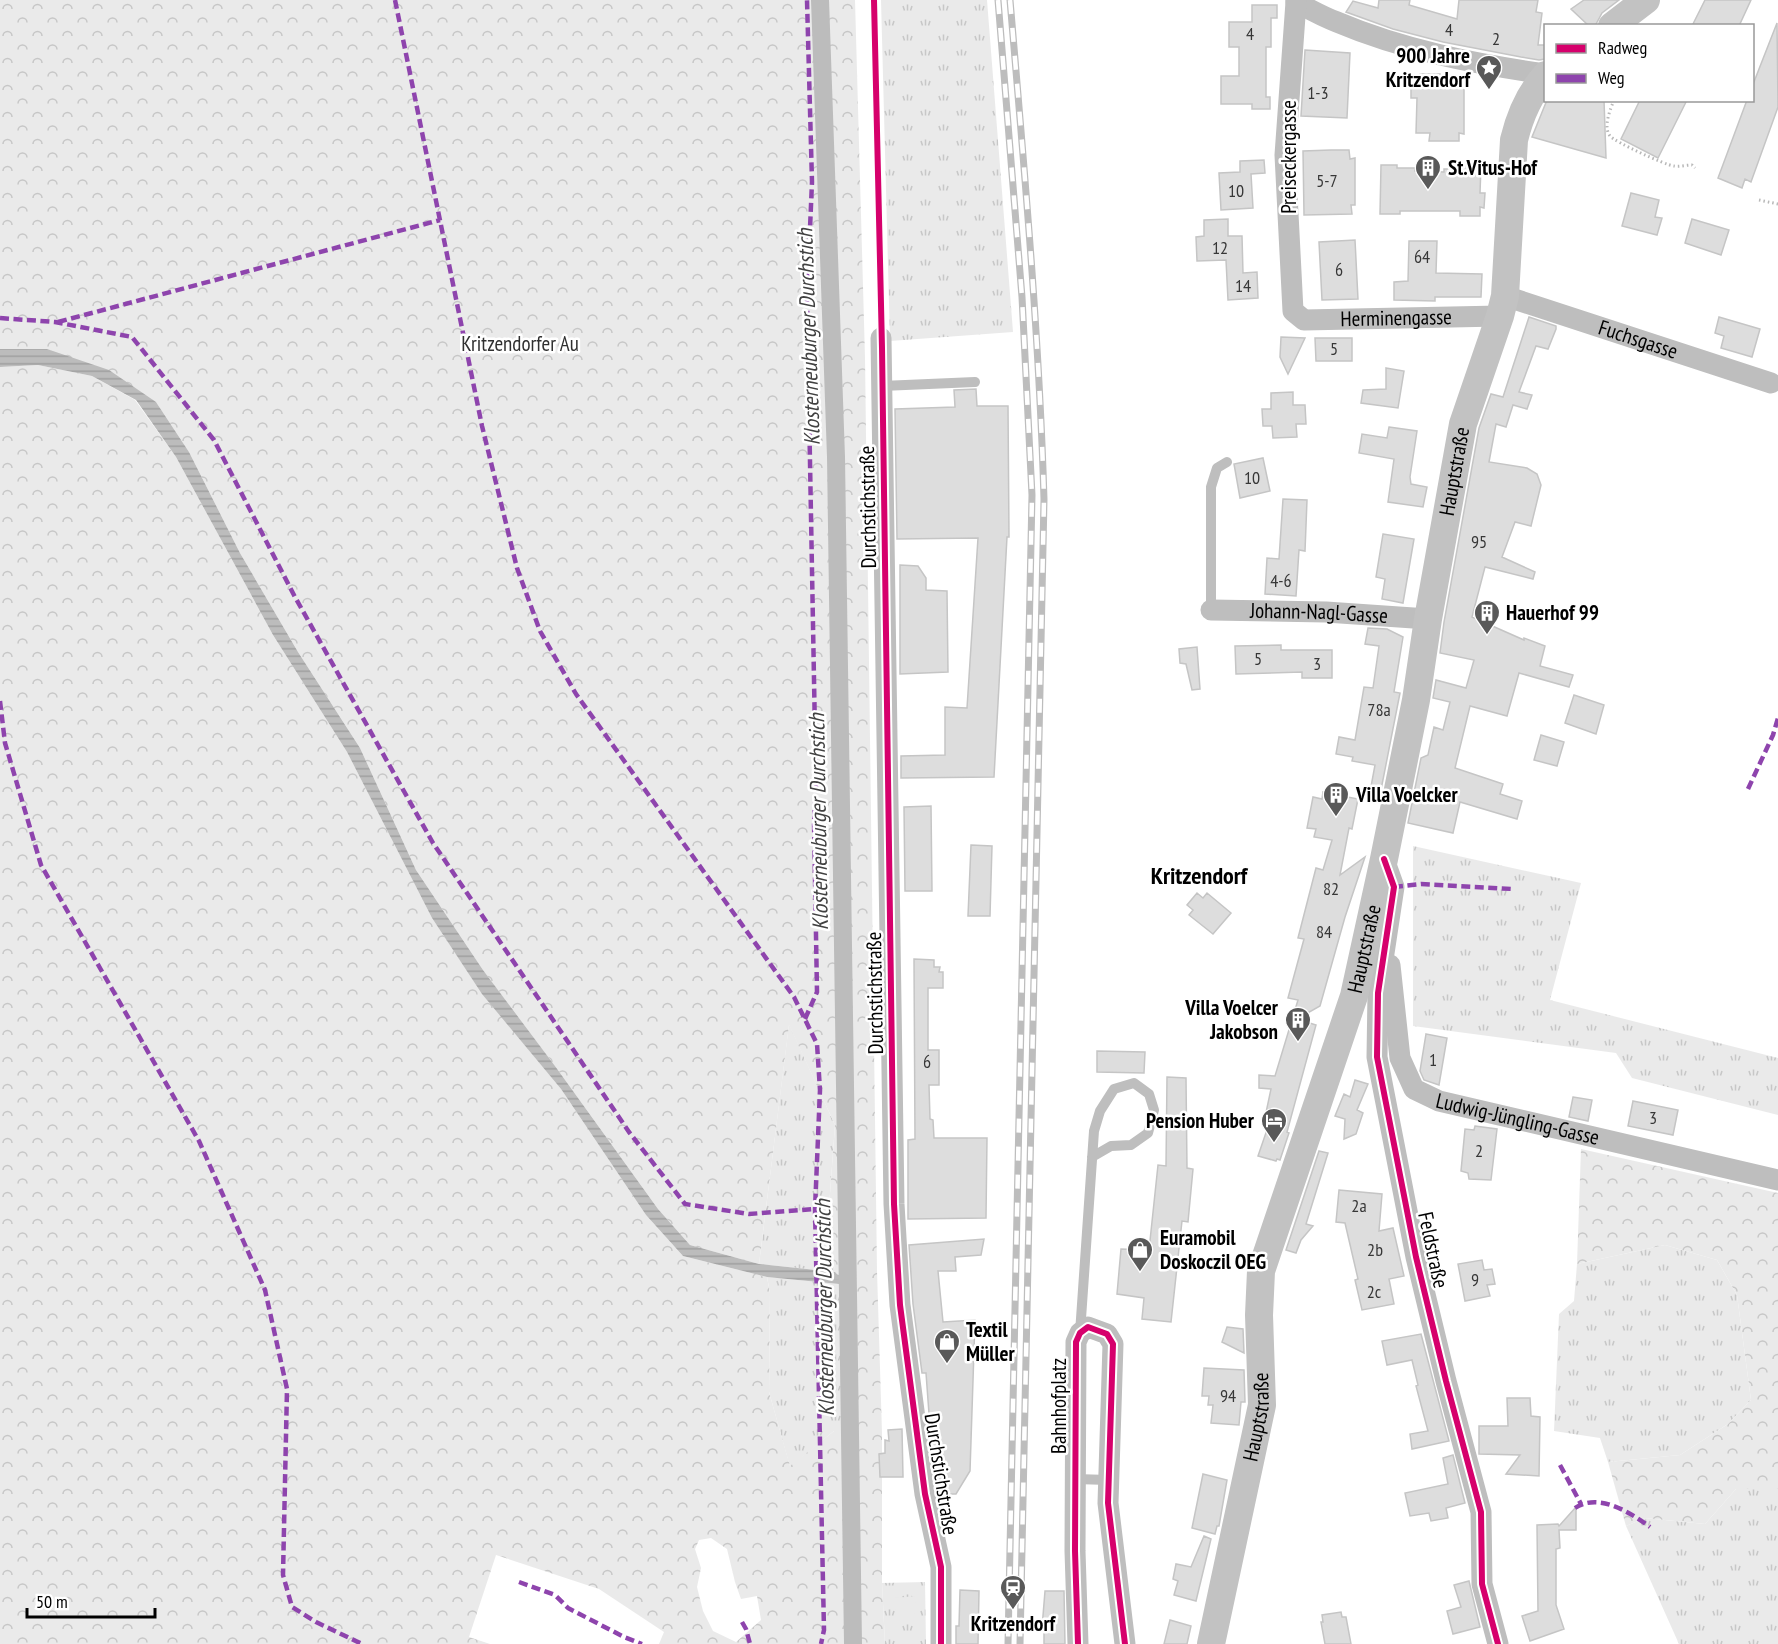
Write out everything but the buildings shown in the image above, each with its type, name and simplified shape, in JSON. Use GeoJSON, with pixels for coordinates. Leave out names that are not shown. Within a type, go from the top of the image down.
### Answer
{"type":"FeatureCollection","features":[{"type":"Feature","properties":{"kind":"main road"},"geometry":{"type":"LineString","coordinates":[[1615,24],[1646,0]]}},
{"type":"Feature","properties":{"kind":"main road","name":"Hauptstraße"},"geometry":{"type":"LineString","coordinates":[[1211,1644],[1262,1404],[1259,1315],[1261,1271],[1354,996],[1416,700],[1463,424],[1502,306],[1514,140],[1519,119],[1535,87],[1544,75]]}},
{"type":"Feature","properties":{"kind":"street"},"geometry":{"type":"LineString","coordinates":[[1296,1],[1337,22],[1416,49],[1484,65],[1544,74]]}},
{"type":"Feature","properties":{"kind":"street","name":"Preiseckergasse"},"geometry":{"type":"LineString","coordinates":[[1293,311],[1285,155],[1296,1]]}},
{"type":"Feature","properties":{"kind":"street","name":"Herminengasse"},"geometry":{"type":"LineString","coordinates":[[1293,311],[1304,320],[1502,306]]}},
{"type":"Feature","properties":{"kind":"street","name":"Fuchsgasse"},"geometry":{"type":"LineString","coordinates":[[1502,306],[1774,384]]}},
{"type":"Feature","properties":{"kind":"street","name":"Durchstichstraße"},"geometry":{"type":"LineString","coordinates":[[882,338],[894,1204],[901,1317],[925,1494],[941,1567],[941,1644]]}},
{"type":"Feature","properties":{"kind":"street","name":"Johann-Nagl-Gasse"},"geometry":{"type":"LineString","coordinates":[[1211,610],[1326,612],[1428,619]]}},
{"type":"Feature","properties":{"kind":"street","name":"Feldstraße"},"geometry":{"type":"LineString","coordinates":[[1384,860],[1394,887],[1378,993],[1377,1057],[1416,1257],[1481,1512],[1482,1584],[1498,1644]]}},
{"type":"Feature","properties":{"kind":"street","name":"Ludwig-Jüngling-Gasse"},"geometry":{"type":"LineString","coordinates":[[1387,932],[1400,1058],[1414,1089],[1439,1101],[1778,1180]]}},
{"type":"Feature","properties":{"kind":"street","name":"Bahnhofplatz"},"geometry":{"type":"LineString","coordinates":[[1078,1644],[1075,1479],[1076,1342],[1080,1333],[1088,1327],[1107,1334],[1113,1344],[1108,1503],[1125,1644]]}},
{"type":"Feature","properties":{"kind":"lane"},"geometry":{"type":"LineString","coordinates":[[882,386],[975,382]]}},
{"type":"Feature","properties":{"kind":"lane"},"geometry":{"type":"LineString","coordinates":[[1211,610],[1211,487],[1217,468],[1227,462]]}},
{"type":"Feature","properties":{"kind":"lane"},"geometry":{"type":"LineString","coordinates":[[1080,1333],[1092,1157],[1094,1131],[1100,1111],[1114,1089],[1134,1083],[1149,1094],[1154,1110],[1148,1133],[1131,1145],[1111,1146],[1092,1157]]}},
{"type":"Feature","properties":{"kind":"lane"},"geometry":{"type":"LineString","coordinates":[[1075,1479],[1109,1480]]}},
{"type":"Feature","properties":{"kind":"path"},"geometry":{"type":"LineString","coordinates":[[1613,102],[1609,112],[1607,129],[1611,137],[1659,162],[1675,166],[1692,165],[1695,168]]}},
{"type":"Feature","properties":{"kind":"path"},"geometry":{"type":"LineString","coordinates":[[1759,200],[1778,204]]}},
{"type":"Feature","properties":{"kind":"green space","name":"Kritzendorfer Au"},"geometry":{"type":"Polygon","coordinates":[[[0,0],[855,0],[865,358],[877,1271],[885,1644],[659,1644],[664,1632],[599,1589],[496,1555],[469,1637],[490,1644],[0,1644],[0,367],[38,365],[92,376],[135,400],[176,457],[273,635],[347,752],[432,918],[482,993],[561,1089],[646,1215],[683,1256],[767,1277],[770,1293],[769,1392],[790,1466],[834,1431],[847,1431],[839,1284],[841,1278],[835,1272],[828,1221],[835,1125],[789,1025],[759,1264],[690,1245],[658,1209],[483,970],[416,870],[360,748],[298,652],[240,553],[189,452],[156,402],[47,349],[0,349],[0,0]],[[711,1538],[699,1540],[695,1549],[701,1568],[697,1587],[703,1611],[713,1631],[736,1642],[761,1620],[757,1596],[741,1599],[727,1549],[711,1538]]]}},
{"type":"Feature","properties":{"kind":"green space"},"geometry":{"type":"Polygon","coordinates":[[[881,0],[987,0],[1013,332],[890,341],[881,0]]]}},
{"type":"Feature","properties":{"kind":"green space"},"geometry":{"type":"Polygon","coordinates":[[[1413,846],[1581,883],[1550,1000],[1778,1058],[1778,1115],[1632,1078],[1616,1053],[1413,1026],[1413,846]]]}},
{"type":"Feature","properties":{"kind":"green space"},"geometry":{"type":"Polygon","coordinates":[[[789,1024],[835,1125],[828,1221],[835,1272],[759,1264],[789,1024]]]}},
{"type":"Feature","properties":{"kind":"green space"},"geometry":{"type":"Polygon","coordinates":[[[1581,1149],[1778,1193],[1778,1489],[1736,1489],[1705,1524],[1645,1518],[1626,1526],[1608,1462],[1680,1455],[1728,1424],[1751,1400],[1737,1295],[1717,1260],[1665,1245],[1577,1264],[1581,1149]]]}},
{"type":"Feature","properties":{"kind":"green space"},"geometry":{"type":"Polygon","coordinates":[[[1665,1245],[1717,1260],[1737,1295],[1751,1400],[1728,1424],[1680,1455],[1608,1462],[1600,1438],[1554,1431],[1559,1314],[1574,1301],[1577,1264],[1665,1245]]]}},
{"type":"Feature","properties":{"kind":"green space"},"geometry":{"type":"Polygon","coordinates":[[[767,1277],[839,1284],[847,1431],[834,1431],[790,1467],[769,1392],[770,1293],[767,1277]]]}},
{"type":"Feature","properties":{"kind":"green space"},"geometry":{"type":"Polygon","coordinates":[[[1736,1489],[1778,1489],[1778,1644],[1679,1644],[1626,1526],[1645,1518],[1705,1524],[1736,1489]]]}},
{"type":"Feature","properties":{"kind":"green space"},"geometry":{"type":"Polygon","coordinates":[[[925,1582],[926,1644],[885,1644],[882,1583],[925,1582]]]}},
{"type":"Feature","properties":{"kind":"green space"},"geometry":{"type":"Polygon","coordinates":[[[916,1596],[914,1618],[896,1619],[894,1598],[916,1596]]]}},
{"type":"Feature","properties":{"kind":"shaded area"},"geometry":{"type":"Polygon","coordinates":[[[0,349],[47,349],[109,370],[156,402],[189,452],[240,553],[298,652],[360,748],[416,870],[483,970],[658,1209],[690,1245],[759,1264],[835,1272],[841,1278],[839,1284],[767,1277],[683,1256],[646,1215],[561,1089],[482,994],[432,918],[347,752],[273,635],[176,457],[136,400],[92,376],[38,365],[0,367],[0,349]]]}},
{"type":"Feature","properties":{"kind":"waterway","name":"Klosterneuburger Durchstich"},"geometry":{"type":"LineString","coordinates":[[820,0],[836,457],[853,1644]]}},
{"type":"Feature","properties":{"kind":"waterway"},"geometry":{"type":"LineString","coordinates":[[833,1277],[848,1278]]}},
{"type":"Feature","properties":{"kind":"railway"},"geometry":{"type":"LineString","coordinates":[[998,0],[1022,297],[1032,495],[1008,1644]]}},
{"type":"Feature","properties":{"kind":"railway"},"geometry":{"type":"LineString","coordinates":[[1010,0],[1035,311],[1044,499],[1020,1644]]}},
{"type":"Feature","properties":{"kind":"marked path"},"geometry":{"type":"LineString","coordinates":[[395,0],[482,426],[517,568],[540,631],[576,694],[794,997],[817,1044],[820,1090],[815,1209],[824,1630],[821,1644]]}},
{"type":"Feature","properties":{"kind":"marked path"},"geometry":{"type":"LineString","coordinates":[[805,1019],[817,992],[814,822],[816,788],[807,298],[812,182],[807,0]]}},
{"type":"Feature","properties":{"kind":"marked path"},"geometry":{"type":"LineString","coordinates":[[58,322],[440,220]]}},
{"type":"Feature","properties":{"kind":"marked path"},"geometry":{"type":"LineString","coordinates":[[0,318],[55,322],[132,337],[214,440],[295,597],[433,843],[629,1132],[685,1204],[749,1214],[815,1209]]}},
{"type":"Feature","properties":{"kind":"marked path"},"geometry":{"type":"LineString","coordinates":[[0,701],[5,743],[41,865],[199,1141],[265,1290],[287,1389],[283,1575],[292,1607],[316,1622],[362,1644]]}},
{"type":"Feature","properties":{"kind":"marked path"},"geometry":{"type":"LineString","coordinates":[[1748,789],[1773,735],[1778,718]]}},
{"type":"Feature","properties":{"kind":"marked path"},"geometry":{"type":"LineString","coordinates":[[1394,887],[1421,884],[1513,889]]}},
{"type":"Feature","properties":{"kind":"marked path"},"geometry":{"type":"LineString","coordinates":[[1560,1465],[1581,1504]]}},
{"type":"Feature","properties":{"kind":"marked path"},"geometry":{"type":"LineString","coordinates":[[1575,1508],[1594,1502],[1604,1503],[1634,1516],[1650,1527]]}},
{"type":"Feature","properties":{"kind":"marked path"},"geometry":{"type":"LineString","coordinates":[[519,1582],[555,1595],[568,1608],[642,1644]]}},
{"type":"Feature","properties":{"kind":"marked path"},"geometry":{"type":"LineString","coordinates":[[742,1622],[750,1644]]}},
{"type":"Feature","properties":{"kind":"cycle path"},"geometry":{"type":"LineString","coordinates":[[874,0],[882,348],[894,1204],[900,1305],[925,1494],[941,1567],[941,1644]]}},
{"type":"Feature","properties":{"kind":"cycle path"},"geometry":{"type":"LineString","coordinates":[[1384,859],[1394,887],[1378,993],[1377,1057],[1416,1257],[1481,1512],[1482,1584],[1498,1644]]}},
{"type":"Feature","properties":{"kind":"cycle path"},"geometry":{"type":"LineString","coordinates":[[1078,1644],[1075,1551],[1076,1342],[1080,1333],[1088,1327],[1107,1334],[1113,1344],[1108,1503],[1125,1644]]}},
{"type":"Feature","properties":{"kind":"place","name":"900 Jahre Kritzendorf"},"geometry":{"type":"Point","coordinates":[1489,91]}},
{"type":"Feature","properties":{"kind":"place","name":"St.Vitus-Hof"},"geometry":{"type":"Point","coordinates":[1428,191]}},
{"type":"Feature","properties":{"kind":"place","name":"Hauerhof 99"},"geometry":{"type":"Point","coordinates":[1487,636]}},
{"type":"Feature","properties":{"kind":"place","name":"Villa Voelcker"},"geometry":{"type":"Point","coordinates":[1336,818]}},
{"type":"Feature","properties":{"kind":"place","name":"Villa Voelcer Jakobson"},"geometry":{"type":"Point","coordinates":[1298,1043]}},
{"type":"Feature","properties":{"kind":"place","name":"Pension Huber"},"geometry":{"type":"Point","coordinates":[1274,1144]}},
{"type":"Feature","properties":{"kind":"place","name":"Euramobil Doskoczil OEG"},"geometry":{"type":"Point","coordinates":[1140,1273]}},
{"type":"Feature","properties":{"kind":"place","name":"Textil Müller"},"geometry":{"type":"Point","coordinates":[947,1365]}},
{"type":"Feature","properties":{"kind":"place","name":"Kritzendorf"},"geometry":{"type":"Point","coordinates":[1013,1611]}},
{"type":"Feature","properties":{"kind":"district","name":"Kritzendorf"},"geometry":{"type":"Point","coordinates":[1199,876]}}]}
